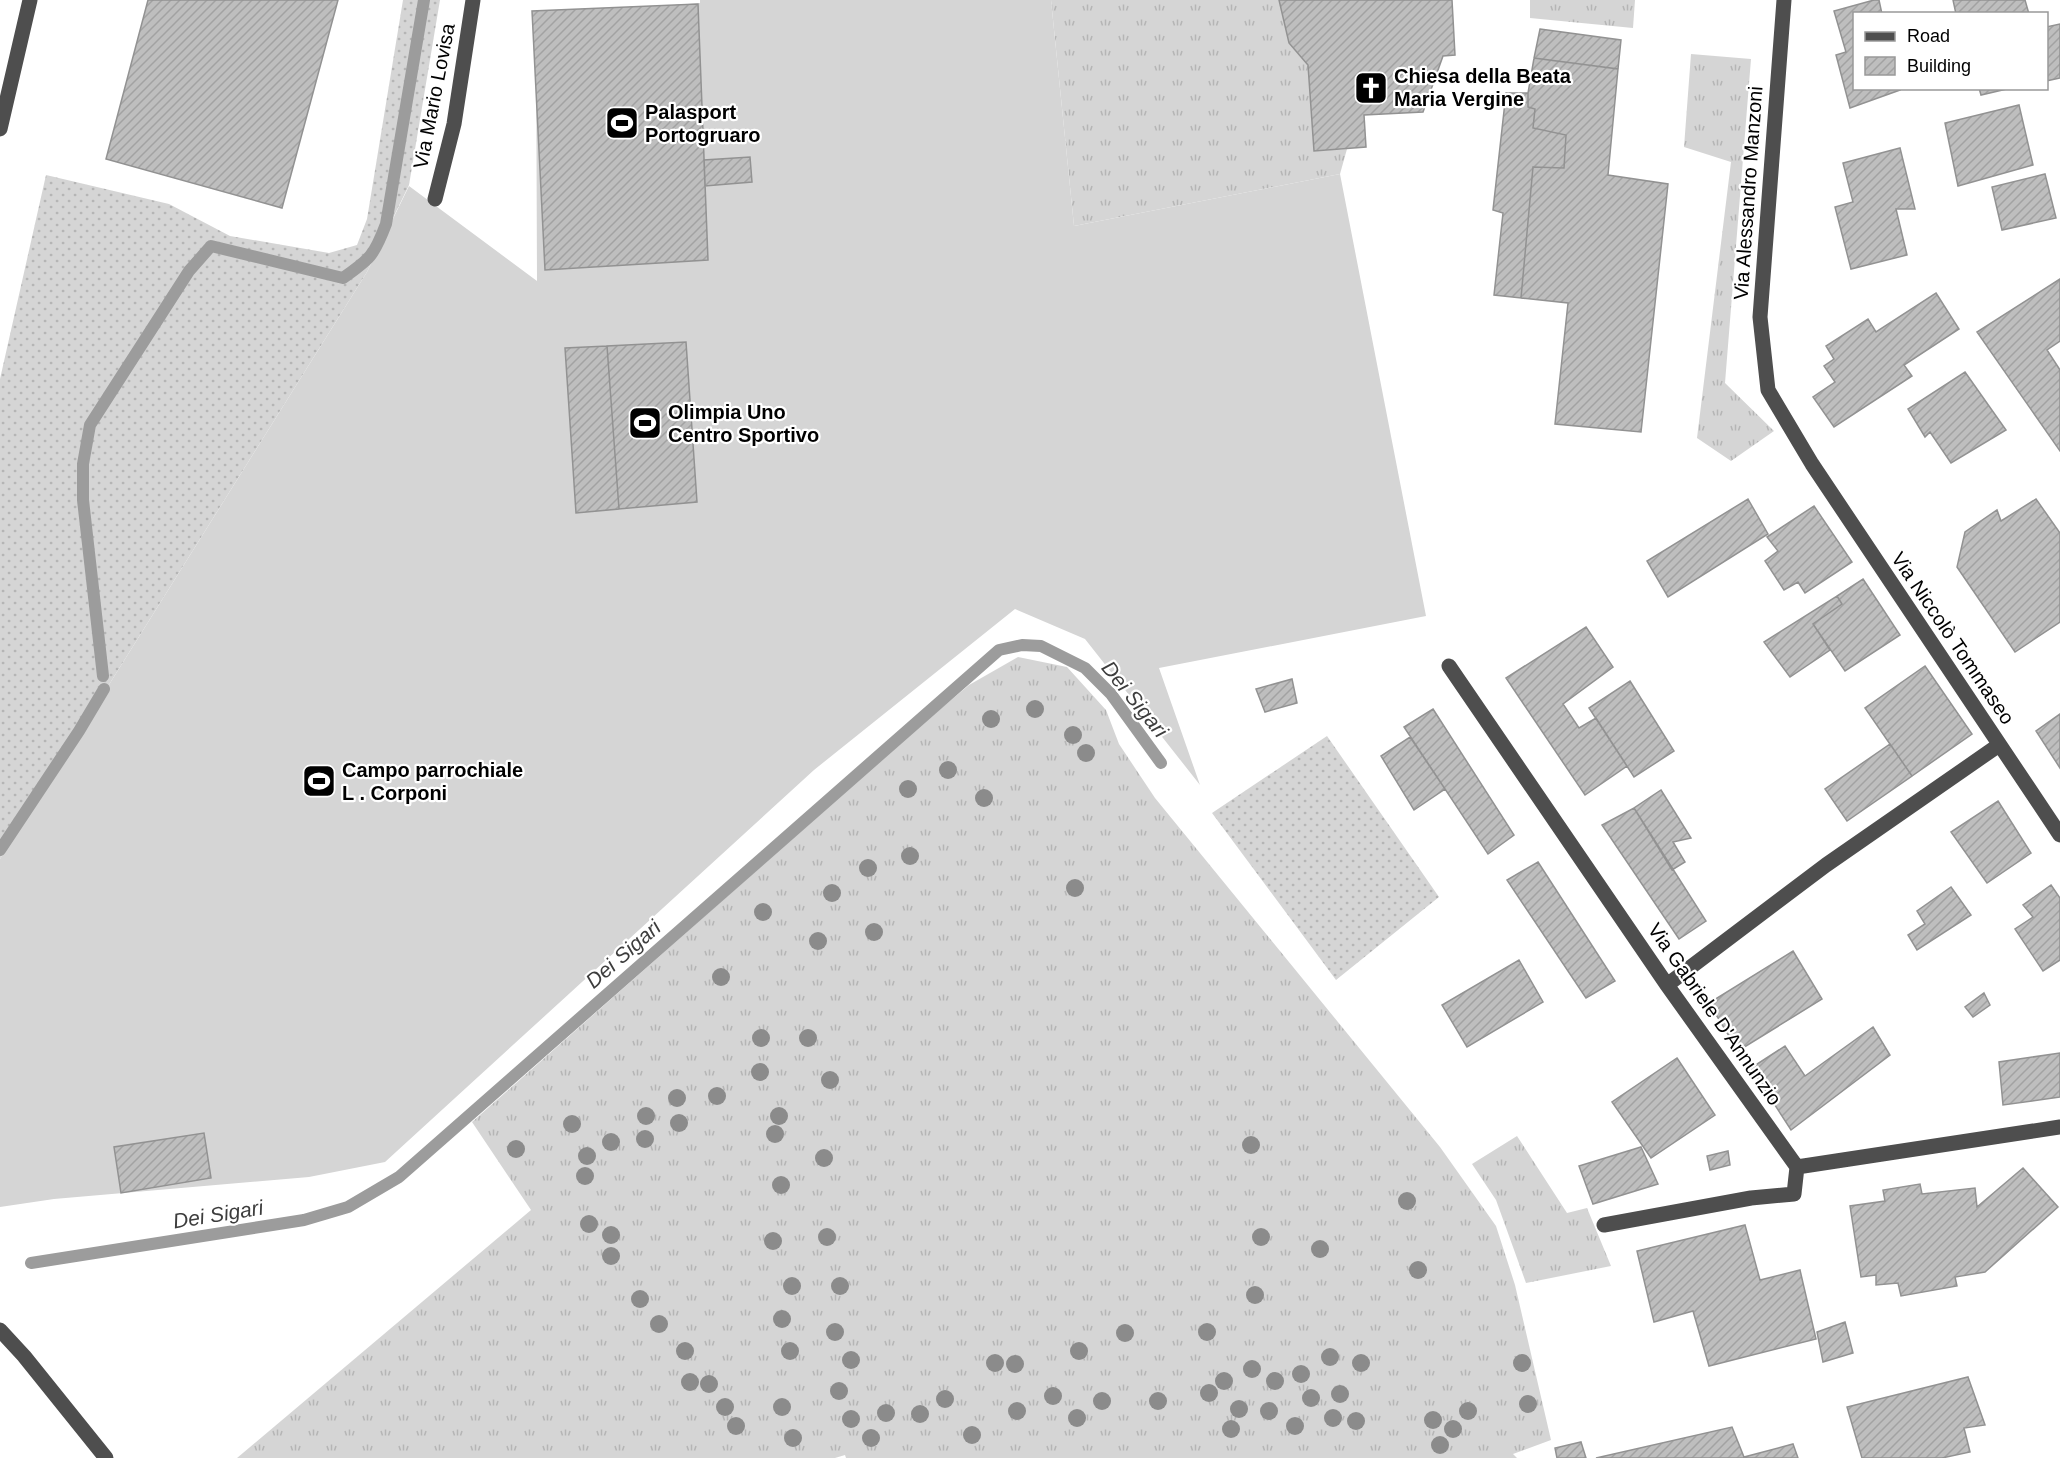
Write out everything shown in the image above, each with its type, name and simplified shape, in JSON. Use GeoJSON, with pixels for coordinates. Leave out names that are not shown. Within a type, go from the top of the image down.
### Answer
{"type":"FeatureCollection","features":[{"type":"Feature","properties":{"kind":"street"},"geometry":{"type":"LineString","coordinates":[[0,129],[30,0]]}},
{"type":"Feature","properties":{"kind":"street","name":"Via Mario Lovisa"},"geometry":{"type":"LineString","coordinates":[[435,199],[454,124],[473,0]]}},
{"type":"Feature","properties":{"kind":"street","name":"Via Alessandro Manzoni"},"geometry":{"type":"LineString","coordinates":[[1768,390],[1760,317],[1784,0]]}},
{"type":"Feature","properties":{"kind":"street","name":"Via Niccolò Tommaseo"},"geometry":{"type":"LineString","coordinates":[[1768,390],[1812,464],[2060,835]]}},
{"type":"Feature","properties":{"kind":"street","name":"Via Gabriele D'Annunzio"},"geometry":{"type":"LineString","coordinates":[[1449,666],[1667,985],[1797,1167]]}},
{"type":"Feature","properties":{"kind":"street"},"geometry":{"type":"LineString","coordinates":[[1667,985],[1826,865],[1999,745]]}},
{"type":"Feature","properties":{"kind":"street"},"geometry":{"type":"LineString","coordinates":[[1604,1225],[1751,1198],[1794,1194],[1797,1167],[2060,1127]]}},
{"type":"Feature","properties":{"kind":"street"},"geometry":{"type":"LineString","coordinates":[[0,1330],[24,1356],[106,1458]]}},
{"type":"Feature","properties":{"kind":"green space"},"geometry":{"type":"Polygon","coordinates":[[[403,0],[440,0],[409,185],[367,272],[0,859],[0,379],[46,175],[169,204],[230,236],[329,253],[357,245],[367,219],[403,0]]]}},
{"type":"Feature","properties":{"kind":"green space"},"geometry":{"type":"Polygon","coordinates":[[[700,0],[1051,0],[1074,226],[1340,174],[1426,616],[1159,668],[1200,785],[1085,639],[1015,609],[814,770],[385,1162],[309,1177],[54,1199],[0,1207],[0,859],[367,272],[409,186],[537,281],[536,16],[700,3],[700,0]]]}},
{"type":"Feature","properties":{"kind":"green space"},"geometry":{"type":"Polygon","coordinates":[[[1051,0],[1279,0],[1289,43],[1308,65],[1314,151],[1347,149],[1340,174],[1074,226],[1051,0]]]}},
{"type":"Feature","properties":{"kind":"green space"},"geometry":{"type":"Polygon","coordinates":[[[1530,0],[1635,0],[1633,28],[1530,18],[1530,0]]]}},
{"type":"Feature","properties":{"kind":"green space"},"geometry":{"type":"Polygon","coordinates":[[[1691,54],[1751,59],[1725,383],[1774,431],[1731,461],[1697,438],[1731,162],[1684,147],[1691,54]]]}},
{"type":"Feature","properties":{"kind":"green space"},"geometry":{"type":"Polygon","coordinates":[[[1018,657],[1067,667],[1106,710],[1119,744],[1155,798],[1440,1147],[1496,1226],[1515,1285],[1551,1440],[1513,1454],[1517,1458],[846,1458],[845,1455],[835,1458],[237,1458],[531,1210],[472,1122],[913,732],[969,685],[1018,657]]]}},
{"type":"Feature","properties":{"kind":"green space"},"geometry":{"type":"Polygon","coordinates":[[[1327,736],[1439,897],[1336,980],[1212,813],[1327,736]]]}},
{"type":"Feature","properties":{"kind":"green space"},"geometry":{"type":"Polygon","coordinates":[[[1517,1136],[1567,1213],[1587,1208],[1611,1266],[1526,1283],[1496,1200],[1472,1164],[1517,1136]]]}},
{"type":"Feature","properties":{"kind":"building"},"geometry":{"type":"Polygon","coordinates":[[[148,0],[338,0],[282,208],[106,159],[148,0]]]}},
{"type":"Feature","properties":{"kind":"building","name":"Chiesa della Beata Maria Vergine"},"geometry":{"type":"Polygon","coordinates":[[[1279,0],[1452,0],[1455,55],[1443,56],[1423,112],[1364,115],[1366,147],[1314,151],[1308,65],[1289,43],[1279,0]]]}},
{"type":"Feature","properties":{"kind":"building"},"geometry":{"type":"Polygon","coordinates":[[[1879,0],[1882,12],[1853,12],[1853,90],[1900,90],[1850,108],[1836,55],[1846,52],[1834,11],[1879,0]]]}},
{"type":"Feature","properties":{"kind":"building"},"geometry":{"type":"Polygon","coordinates":[[[1953,0],[2025,0],[2028,12],[1956,12],[1953,0]]]}},
{"type":"Feature","properties":{"kind":"building"},"geometry":{"type":"Polygon","coordinates":[[[698,4],[708,260],[545,270],[532,11],[698,4]]]}},
{"type":"Feature","properties":{"kind":"building"},"geometry":{"type":"Polygon","coordinates":[[[2060,24],[2060,78],[2048,81],[2048,27],[2060,24]]]}},
{"type":"Feature","properties":{"kind":"building"},"geometry":{"type":"Polygon","coordinates":[[[1540,29],[1621,40],[1618,69],[1534,58],[1540,29]]]}},
{"type":"Feature","properties":{"kind":"building"},"geometry":{"type":"Polygon","coordinates":[[[1534,58],[1618,69],[1608,175],[1668,184],[1641,432],[1555,424],[1568,303],[1521,298],[1533,167],[1564,168],[1566,135],[1533,128],[1535,109],[1528,107],[1528,93],[1534,58]]]}},
{"type":"Feature","properties":{"kind":"building"},"geometry":{"type":"Polygon","coordinates":[[[1980,90],[2002,90],[1981,95],[1980,90]]]}},
{"type":"Feature","properties":{"kind":"building"},"geometry":{"type":"Polygon","coordinates":[[[1506,93],[1528,93],[1528,107],[1535,109],[1533,128],[1566,135],[1564,168],[1533,167],[1521,298],[1494,295],[1503,213],[1493,210],[1506,93]]]}},
{"type":"Feature","properties":{"kind":"building"},"geometry":{"type":"Polygon","coordinates":[[[2019,105],[2033,165],[1958,186],[1945,123],[2019,105]]]}},
{"type":"Feature","properties":{"kind":"building"},"geometry":{"type":"Polygon","coordinates":[[[1900,148],[1915,209],[1896,209],[1907,255],[1851,269],[1835,207],[1853,202],[1843,163],[1900,148]]]}},
{"type":"Feature","properties":{"kind":"building"},"geometry":{"type":"Polygon","coordinates":[[[750,157],[752,182],[705,186],[704,160],[750,157]]]}},
{"type":"Feature","properties":{"kind":"building"},"geometry":{"type":"Polygon","coordinates":[[[2045,174],[2056,218],[2002,230],[1992,187],[2045,174]]]}},
{"type":"Feature","properties":{"kind":"building"},"geometry":{"type":"Polygon","coordinates":[[[2060,279],[2060,341],[2047,350],[2060,370],[2060,451],[1977,332],[2060,279]]]}},
{"type":"Feature","properties":{"kind":"building"},"geometry":{"type":"Polygon","coordinates":[[[1936,293],[1959,329],[1904,365],[1912,376],[1834,427],[1813,397],[1835,382],[1824,366],[1834,359],[1826,346],[1868,319],[1876,332],[1936,293]]]}},
{"type":"Feature","properties":{"kind":"building"},"geometry":{"type":"Polygon","coordinates":[[[686,342],[697,502],[619,509],[607,346],[686,342]]]}},
{"type":"Feature","properties":{"kind":"building"},"geometry":{"type":"Polygon","coordinates":[[[607,346],[619,509],[576,513],[565,348],[607,346]]]}},
{"type":"Feature","properties":{"kind":"building"},"geometry":{"type":"Polygon","coordinates":[[[1965,372],[2006,430],[1951,463],[1930,432],[1925,437],[1908,409],[1965,372]]]}},
{"type":"Feature","properties":{"kind":"building"},"geometry":{"type":"Polygon","coordinates":[[[1748,499],[1768,534],[1668,597],[1647,561],[1748,499]]]}},
{"type":"Feature","properties":{"kind":"building"},"geometry":{"type":"Polygon","coordinates":[[[2036,499],[2060,533],[2060,622],[2015,652],[1957,567],[1965,532],[1997,510],[2001,521],[2036,499]]]}},
{"type":"Feature","properties":{"kind":"building"},"geometry":{"type":"Polygon","coordinates":[[[1814,506],[1852,562],[1805,593],[1798,582],[1784,590],[1765,561],[1778,551],[1767,537],[1814,506]]]}},
{"type":"Feature","properties":{"kind":"building"},"geometry":{"type":"Polygon","coordinates":[[[1863,579],[1900,635],[1845,671],[1813,624],[1842,604],[1837,596],[1863,579]]]}},
{"type":"Feature","properties":{"kind":"building"},"geometry":{"type":"Polygon","coordinates":[[[1837,596],[1842,604],[1813,624],[1830,650],[1790,677],[1764,642],[1837,596]]]}},
{"type":"Feature","properties":{"kind":"building"},"geometry":{"type":"Polygon","coordinates":[[[1586,627],[1613,667],[1563,704],[1579,728],[1596,718],[1627,766],[1585,795],[1506,678],[1586,627]]]}},
{"type":"Feature","properties":{"kind":"building"},"geometry":{"type":"Polygon","coordinates":[[[1925,666],[1972,734],[1912,776],[1865,708],[1925,666]]]}},
{"type":"Feature","properties":{"kind":"building"},"geometry":{"type":"Polygon","coordinates":[[[1292,679],[1297,703],[1265,712],[1256,689],[1292,679]]]}},
{"type":"Feature","properties":{"kind":"building"},"geometry":{"type":"Polygon","coordinates":[[[1630,681],[1674,751],[1634,777],[1589,708],[1630,681]]]}},
{"type":"Feature","properties":{"kind":"building"},"geometry":{"type":"Polygon","coordinates":[[[1433,709],[1514,835],[1488,854],[1404,727],[1433,709]]]}},
{"type":"Feature","properties":{"kind":"building"},"geometry":{"type":"Polygon","coordinates":[[[2060,714],[2060,768],[2036,731],[2060,714]]]}},
{"type":"Feature","properties":{"kind":"building"},"geometry":{"type":"Polygon","coordinates":[[[1410,737],[1445,789],[1414,810],[1381,756],[1410,737]]]}},
{"type":"Feature","properties":{"kind":"building"},"geometry":{"type":"Polygon","coordinates":[[[1890,744],[1912,776],[1847,821],[1825,789],[1890,744]]]}},
{"type":"Feature","properties":{"kind":"building"},"geometry":{"type":"Polygon","coordinates":[[[1661,790],[1691,838],[1673,842],[1685,862],[1672,870],[1634,808],[1661,790]]]}},
{"type":"Feature","properties":{"kind":"building"},"geometry":{"type":"Polygon","coordinates":[[[1998,801],[2031,853],[1987,883],[1951,832],[1998,801]]]}},
{"type":"Feature","properties":{"kind":"building"},"geometry":{"type":"Polygon","coordinates":[[[1634,808],[1706,921],[1679,939],[1602,825],[1634,808]]]}},
{"type":"Feature","properties":{"kind":"building"},"geometry":{"type":"Polygon","coordinates":[[[1538,862],[1615,981],[1586,998],[1507,880],[1538,862]]]}},
{"type":"Feature","properties":{"kind":"building"},"geometry":{"type":"Polygon","coordinates":[[[2051,885],[2060,898],[2060,960],[2043,971],[2015,929],[2033,917],[2023,905],[2051,885]]]}},
{"type":"Feature","properties":{"kind":"building"},"geometry":{"type":"Polygon","coordinates":[[[1951,887],[1971,915],[1917,950],[1908,935],[1925,924],[1917,911],[1951,887]]]}},
{"type":"Feature","properties":{"kind":"building"},"geometry":{"type":"Polygon","coordinates":[[[1793,951],[1822,999],[1738,1051],[1709,1003],[1793,951]]]}},
{"type":"Feature","properties":{"kind":"building"},"geometry":{"type":"Polygon","coordinates":[[[1519,960],[1543,1002],[1467,1047],[1442,1005],[1519,960]]]}},
{"type":"Feature","properties":{"kind":"building"},"geometry":{"type":"Polygon","coordinates":[[[1984,993],[1990,1005],[1973,1017],[1965,1007],[1984,993]]]}},
{"type":"Feature","properties":{"kind":"building"},"geometry":{"type":"Polygon","coordinates":[[[1873,1027],[1890,1055],[1791,1130],[1751,1068],[1785,1046],[1805,1076],[1873,1027]]]}},
{"type":"Feature","properties":{"kind":"building"},"geometry":{"type":"Polygon","coordinates":[[[2060,1053],[2060,1097],[2003,1105],[1999,1062],[2060,1053]]]}},
{"type":"Feature","properties":{"kind":"building"},"geometry":{"type":"Polygon","coordinates":[[[1677,1058],[1715,1115],[1651,1158],[1612,1102],[1677,1058]]]}},
{"type":"Feature","properties":{"kind":"building"},"geometry":{"type":"Polygon","coordinates":[[[204,1133],[211,1178],[121,1193],[114,1147],[204,1133]]]}},
{"type":"Feature","properties":{"kind":"building"},"geometry":{"type":"Polygon","coordinates":[[[1641,1147],[1658,1184],[1593,1204],[1579,1166],[1641,1147]]]}},
{"type":"Feature","properties":{"kind":"building"},"geometry":{"type":"Polygon","coordinates":[[[1728,1151],[1730,1165],[1710,1170],[1707,1156],[1728,1151]]]}},
{"type":"Feature","properties":{"kind":"building"},"geometry":{"type":"Polygon","coordinates":[[[2023,1168],[2058,1207],[1985,1272],[1955,1277],[1957,1286],[1901,1296],[1898,1283],[1876,1285],[1876,1275],[1861,1277],[1850,1206],[1885,1201],[1883,1190],[1920,1184],[1922,1194],[1975,1188],[1977,1207],[2023,1168]]]}},
{"type":"Feature","properties":{"kind":"building"},"geometry":{"type":"Polygon","coordinates":[[[1745,1225],[1760,1280],[1800,1270],[1816,1339],[1709,1366],[1693,1311],[1654,1322],[1637,1251],[1745,1225]]]}},
{"type":"Feature","properties":{"kind":"building"},"geometry":{"type":"Polygon","coordinates":[[[1845,1322],[1853,1353],[1823,1362],[1817,1332],[1845,1322]]]}},
{"type":"Feature","properties":{"kind":"building"},"geometry":{"type":"Polygon","coordinates":[[[1968,1377],[1985,1425],[1964,1428],[1970,1452],[1942,1458],[1862,1458],[1847,1407],[1968,1377]]]}},
{"type":"Feature","properties":{"kind":"building"},"geometry":{"type":"Polygon","coordinates":[[[1732,1427],[1744,1457],[1793,1444],[1798,1458],[1596,1458],[1732,1427]]]}},
{"type":"Feature","properties":{"kind":"building"},"geometry":{"type":"Polygon","coordinates":[[[1581,1442],[1586,1458],[1557,1458],[1555,1448],[1581,1442]]]}},
{"type":"Feature","properties":{"kind":"waterway"},"geometry":{"type":"LineString","coordinates":[[103,676],[83,500],[83,464],[90,425],[189,271],[211,246],[343,278],[370,256],[386,224],[424,0]]}},
{"type":"Feature","properties":{"kind":"waterway","name":"Dei Sigari"},"geometry":{"type":"LineString","coordinates":[[31,1263],[304,1220],[348,1207],[399,1177],[999,650],[1022,645],[1041,646],[1085,668],[1111,694],[1161,763]]}},
{"type":"Feature","properties":{"kind":"waterway"},"geometry":{"type":"LineString","coordinates":[[0,850],[104,689]]}},
{"type":"Feature","properties":{"kind":"place","name":"Chiesa della Beata Maria Vergine"},"geometry":{"type":"Point","coordinates":[1371,88]}},
{"type":"Feature","properties":{"kind":"place","name":"Palasport Portogruaro"},"geometry":{"type":"Point","coordinates":[622,123]}},
{"type":"Feature","properties":{"kind":"place","name":"Olimpia Uno Centro Sportivo"},"geometry":{"type":"Point","coordinates":[645,423]}},
{"type":"Feature","properties":{"kind":"place","name":"Campo parrochiale L . Corponi"},"geometry":{"type":"Point","coordinates":[319,781]}}]}
